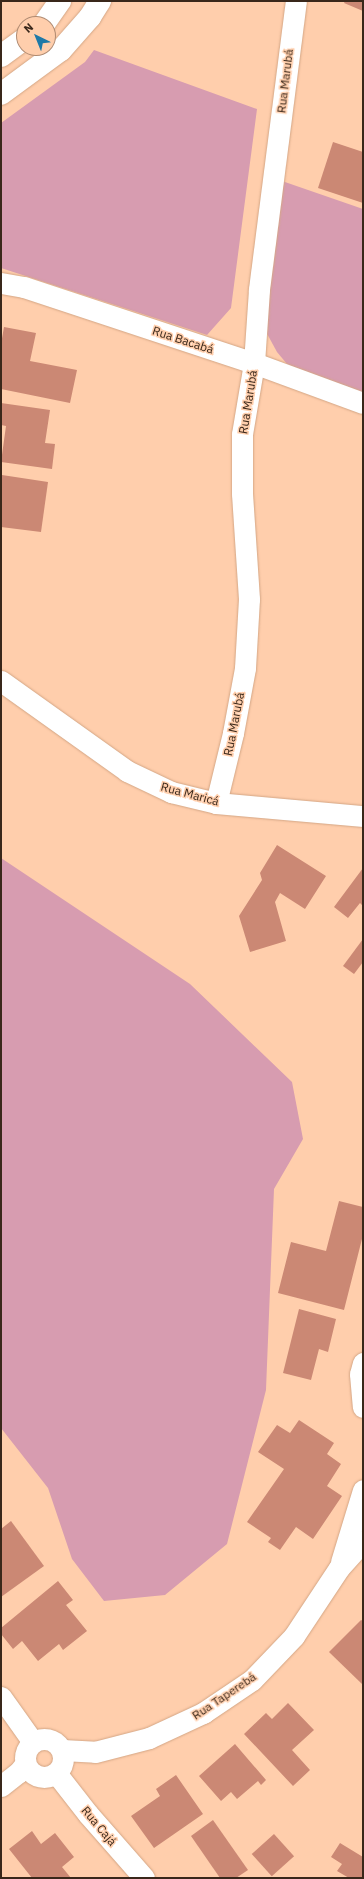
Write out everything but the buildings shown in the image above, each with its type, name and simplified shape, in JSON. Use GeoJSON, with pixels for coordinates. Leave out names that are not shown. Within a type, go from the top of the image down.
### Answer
{"type":"FeatureCollection","features":[{"type":"Feature","properties":{"kind":"main road"},"geometry":{"type":"LineString","coordinates":[[50,16],[60,1]]}},
{"type":"Feature","properties":{"kind":"main road"},"geometry":{"type":"LineString","coordinates":[[1,94],[61,50],[90,17],[100,1]]}},
{"type":"Feature","properties":{"kind":"main road"},"geometry":{"type":"LineString","coordinates":[[1,56],[16,46]]}},
{"type":"Feature","properties":{"kind":"street","name":"Rua Marubá"},"geometry":{"type":"LineString","coordinates":[[216,803],[233,733],[245,668],[249,599],[242,493],[242,434],[254,363],[259,289],[293,4]]}},
{"type":"Feature","properties":{"kind":"street","name":"Rua Bacabá"},"geometry":{"type":"LineString","coordinates":[[1,283],[24,287],[254,363],[363,403]]}},
{"type":"Feature","properties":{"kind":"street","name":"Rua Maricá"},"geometry":{"type":"LineString","coordinates":[[1,681],[127,771],[171,792],[216,803],[363,816]]}},
{"type":"Feature","properties":{"kind":"street"},"geometry":{"type":"LineString","coordinates":[[363,1363],[360,1374],[363,1408]]}},
{"type":"Feature","properties":{"kind":"street","name":"Rua Taperebá"},"geometry":{"type":"LineString","coordinates":[[339,1568],[363,1490]]}},
{"type":"Feature","properties":{"kind":"street","name":"Rua Taperebá"},"geometry":{"type":"LineString","coordinates":[[62,1750],[95,1752],[143,1740],[203,1713],[252,1680],[294,1636],[339,1568],[363,1541]]}},
{"type":"Feature","properties":{"kind":"street"},"geometry":{"type":"LineString","coordinates":[[1,1697],[33,1742]]}},
{"type":"Feature","properties":{"kind":"street"},"geometry":{"type":"LineString","coordinates":[[46,1739],[58,1744],[62,1750],[63,1763],[56,1773],[51,1776],[38,1777],[32,1774],[25,1764],[25,1752],[33,1742],[46,1739]]}},
{"type":"Feature","properties":{"kind":"street"},"geometry":{"type":"LineString","coordinates":[[1,1786],[19,1772],[25,1764]]}},
{"type":"Feature","properties":{"kind":"street","name":"Rua Cajá"},"geometry":{"type":"LineString","coordinates":[[56,1773],[88,1814],[144,1878]]}},
{"type":"Feature","properties":{"kind":"shaded area"},"geometry":{"type":"Polygon","coordinates":[[[94,50],[257,109],[231,308],[207,335],[1,268],[1,123],[85,62],[94,50]]]}},
{"type":"Feature","properties":{"kind":"shaded area"},"geometry":{"type":"Polygon","coordinates":[[[282,181],[363,209],[363,395],[292,370],[277,352],[265,330],[282,181]]]}},
{"type":"Feature","properties":{"kind":"shaded area"},"geometry":{"type":"Polygon","coordinates":[[[1,858],[190,984],[292,1082],[303,1139],[274,1189],[266,1390],[227,1544],[165,1595],[104,1601],[72,1559],[48,1488],[1,1428],[1,858]]]}}]}
